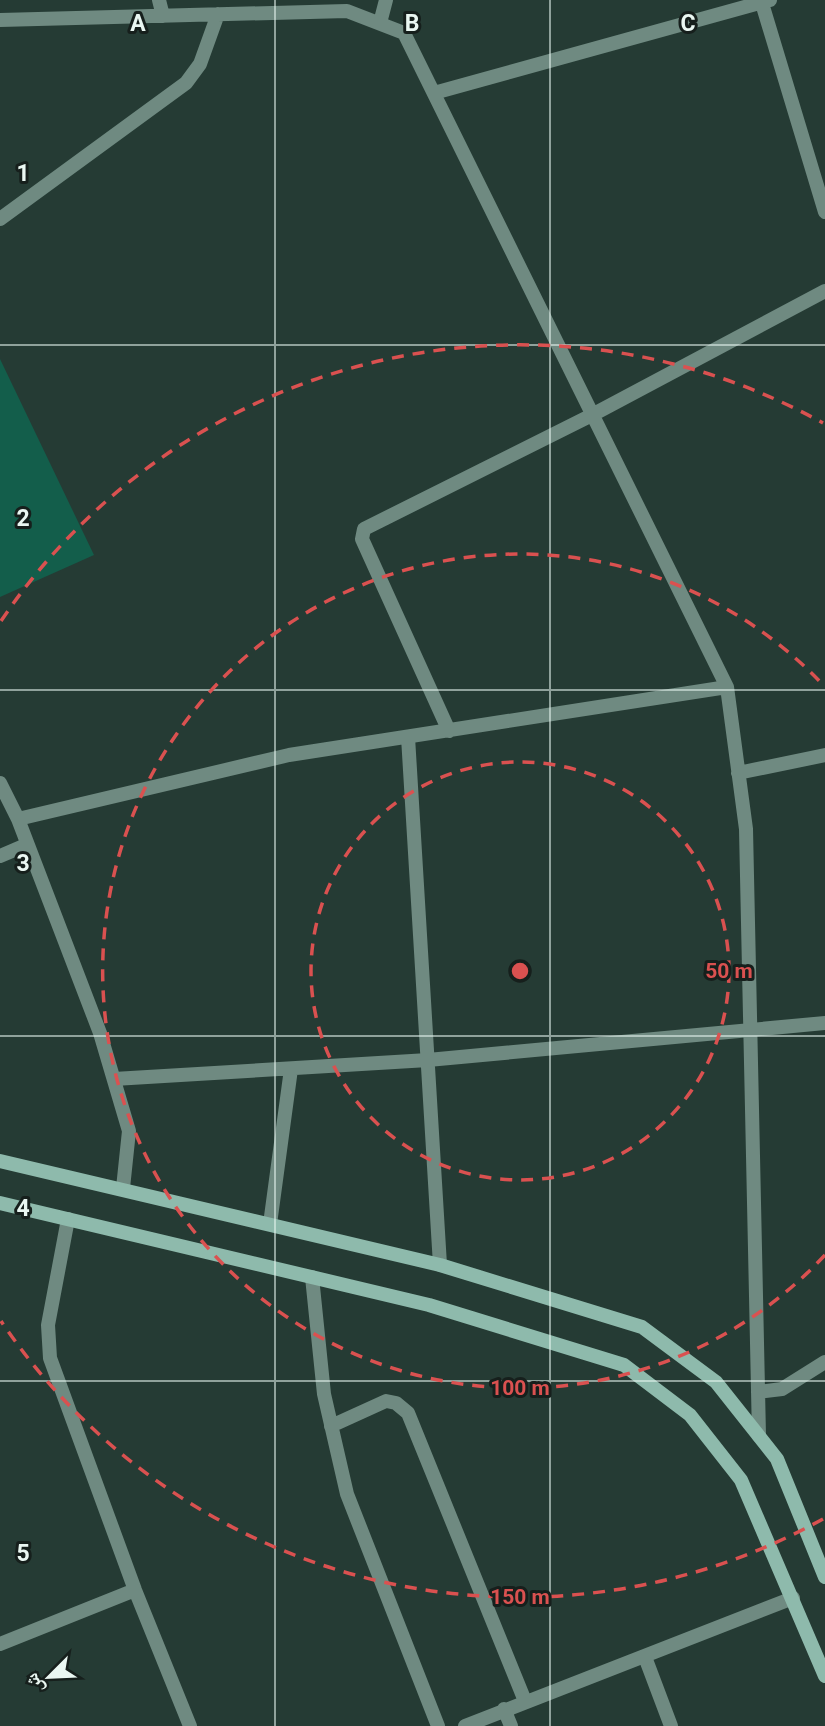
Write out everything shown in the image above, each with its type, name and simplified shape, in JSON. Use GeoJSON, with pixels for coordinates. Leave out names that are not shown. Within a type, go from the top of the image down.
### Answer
{"type":"FeatureCollection","features":[{"type":"Feature","properties":{"kind":"main road"},"geometry":{"type":"LineString","coordinates":[[0,1161],[440,1265],[642,1327],[716,1382],[777,1459],[825,1577]]}},
{"type":"Feature","properties":{"kind":"main road"},"geometry":{"type":"LineString","coordinates":[[0,1203],[429,1305],[624,1365],[690,1415],[741,1480],[825,1676]]}},
{"type":"Feature","properties":{"kind":"street"},"geometry":{"type":"LineString","coordinates":[[159,0],[163,16]]}},
{"type":"Feature","properties":{"kind":"street"},"geometry":{"type":"LineString","coordinates":[[380,23],[386,0]]}},
{"type":"Feature","properties":{"kind":"street"},"geometry":{"type":"LineString","coordinates":[[434,93],[765,1],[825,212]]}},
{"type":"Feature","properties":{"kind":"street"},"geometry":{"type":"LineString","coordinates":[[0,20],[347,11],[404,33],[727,687],[746,829],[759,1436]]}},
{"type":"Feature","properties":{"kind":"street"},"geometry":{"type":"LineString","coordinates":[[0,219],[186,83],[200,64],[218,14]]}},
{"type":"Feature","properties":{"kind":"street"},"geometry":{"type":"LineString","coordinates":[[449,731],[362,539],[364,529],[593,415],[825,291]]}},
{"type":"Feature","properties":{"kind":"street"},"geometry":{"type":"LineString","coordinates":[[18,819],[289,755],[727,687]]}},
{"type":"Feature","properties":{"kind":"street"},"geometry":{"type":"LineString","coordinates":[[408,737],[440,1265]]}},
{"type":"Feature","properties":{"kind":"street"},"geometry":{"type":"LineString","coordinates":[[738,773],[825,755]]}},
{"type":"Feature","properties":{"kind":"street"},"geometry":{"type":"LineString","coordinates":[[0,783],[18,819],[100,1032],[129,1131],[123,1188]]}},
{"type":"Feature","properties":{"kind":"street"},"geometry":{"type":"LineString","coordinates":[[0,856],[26,845]]}},
{"type":"Feature","properties":{"kind":"street"},"geometry":{"type":"LineString","coordinates":[[114,1079],[428,1060],[825,1023]]}},
{"type":"Feature","properties":{"kind":"street"},"geometry":{"type":"LineString","coordinates":[[270,1224],[291,1069]]}},
{"type":"Feature","properties":{"kind":"street"},"geometry":{"type":"LineString","coordinates":[[68,1219],[48,1325],[50,1358],[135,1590],[190,1726]]}},
{"type":"Feature","properties":{"kind":"street"},"geometry":{"type":"LineString","coordinates":[[312,1277],[324,1394],[347,1494],[361,1536],[438,1726]]}},
{"type":"Feature","properties":{"kind":"street"},"geometry":{"type":"LineString","coordinates":[[758,1392],[782,1389],[825,1362]]}},
{"type":"Feature","properties":{"kind":"street"},"geometry":{"type":"LineString","coordinates":[[331,1426],[386,1401],[396,1403],[408,1413],[525,1701]]}},
{"type":"Feature","properties":{"kind":"street"},"geometry":{"type":"LineString","coordinates":[[0,1644],[135,1590]]}},
{"type":"Feature","properties":{"kind":"street"},"geometry":{"type":"LineString","coordinates":[[465,1726],[793,1598]]}},
{"type":"Feature","properties":{"kind":"street"},"geometry":{"type":"LineString","coordinates":[[645,1657],[671,1726]]}},
{"type":"Feature","properties":{"kind":"street"},"geometry":{"type":"LineString","coordinates":[[504,1709],[511,1726]]}},
{"type":"Feature","properties":{"kind":"green space"},"geometry":{"type":"Polygon","coordinates":[[[0,359],[94,555],[0,597],[0,359]]]}}]}
